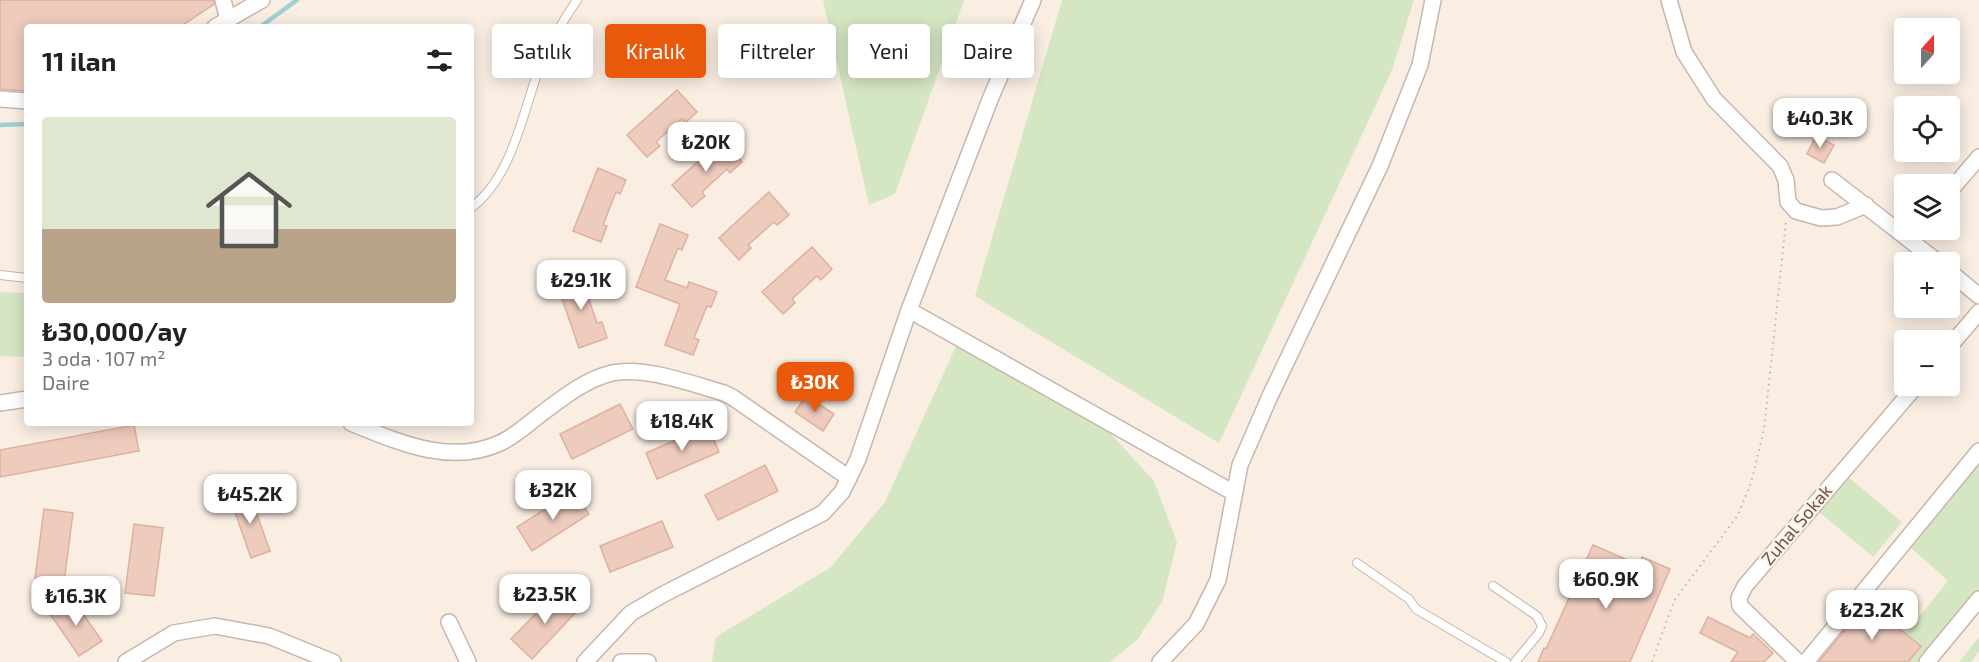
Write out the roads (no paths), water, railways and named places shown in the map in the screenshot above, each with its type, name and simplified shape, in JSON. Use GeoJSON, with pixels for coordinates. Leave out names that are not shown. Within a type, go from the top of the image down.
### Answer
{"type":"FeatureCollection","features":[{"type":"Feature","properties":{"kind":"street"},"geometry":{"type":"LineString","coordinates":[[222,24],[223,0]]}},
{"type":"Feature","properties":{"kind":"street"},"geometry":{"type":"LineString","coordinates":[[222,24],[262,0]]}},
{"type":"Feature","properties":{"kind":"street"},"geometry":{"type":"LineString","coordinates":[[585,662],[631,613],[823,513],[842,492],[858,459],[909,310],[991,97],[1033,0]]}},
{"type":"Feature","properties":{"kind":"street"},"geometry":{"type":"LineString","coordinates":[[1160,662],[1196,624],[1218,580],[1240,465],[1380,166],[1420,65],[1432,0]]}},
{"type":"Feature","properties":{"kind":"street"},"geometry":{"type":"LineString","coordinates":[[1669,0],[1684,52],[1714,99],[1780,166],[1786,180],[1788,202],[1792,207],[1796,211],[1821,218],[1837,217],[1866,205]]}},
{"type":"Feature","properties":{"kind":"street"},"geometry":{"type":"LineString","coordinates":[[0,99],[24,101]]}},
{"type":"Feature","properties":{"kind":"street"},"geometry":{"type":"LineString","coordinates":[[1960,179],[1979,157]]}},
{"type":"Feature","properties":{"kind":"street"},"geometry":{"type":"LineString","coordinates":[[1832,180],[1894,222]]}},
{"type":"Feature","properties":{"kind":"street"},"geometry":{"type":"LineString","coordinates":[[1918,240],[1929,252]]}},
{"type":"Feature","properties":{"kind":"street"},"geometry":{"type":"LineString","coordinates":[[1960,280],[1979,296]]}},
{"type":"Feature","properties":{"kind":"street"},"geometry":{"type":"LineString","coordinates":[[909,310],[1234,493]]}},
{"type":"Feature","properties":{"kind":"street"},"geometry":{"type":"LineString","coordinates":[[1960,334],[1979,312]]}},
{"type":"Feature","properties":{"kind":"street"},"geometry":{"type":"LineString","coordinates":[[358,426],[389,439],[431,451],[465,453],[501,443],[559,400],[594,379],[614,373],[645,372],[732,397],[849,478]]}},
{"type":"Feature","properties":{"kind":"street","name":"Zuhal Sokak"},"geometry":{"type":"LineString","coordinates":[[1788,659],[1740,606],[1739,598],[1745,586],[1907,396]]}},
{"type":"Feature","properties":{"kind":"street"},"geometry":{"type":"LineString","coordinates":[[0,403],[24,399]]}},
{"type":"Feature","properties":{"kind":"street"},"geometry":{"type":"LineString","coordinates":[[1806,662],[1979,451]]}},
{"type":"Feature","properties":{"kind":"street"},"geometry":{"type":"LineString","coordinates":[[1927,662],[1972,616],[1979,599]]}},
{"type":"Feature","properties":{"kind":"street"},"geometry":{"type":"LineString","coordinates":[[449,622],[468,662]]}},
{"type":"Feature","properties":{"kind":"street"},"geometry":{"type":"LineString","coordinates":[[126,662],[174,633],[215,626],[269,636],[333,662]]}},
{"type":"Feature","properties":{"kind":"street"},"geometry":{"type":"LineString","coordinates":[[621,662],[648,662]]}},
{"type":"Feature","properties":{"kind":"lane"},"geometry":{"type":"LineString","coordinates":[[474,206],[498,176],[517,140],[540,67],[577,0]]}},
{"type":"Feature","properties":{"kind":"lane"},"geometry":{"type":"LineString","coordinates":[[0,275],[24,278]]}},
{"type":"Feature","properties":{"kind":"lane"},"geometry":{"type":"LineString","coordinates":[[1357,563],[1409,599],[1416,609],[1506,662]]}},
{"type":"Feature","properties":{"kind":"lane"},"geometry":{"type":"LineString","coordinates":[[1493,586],[1537,616],[1542,626],[1539,633],[1515,662]]}},
{"type":"Feature","properties":{"kind":"waterway"},"geometry":{"type":"LineString","coordinates":[[264,24],[297,0]]}},
{"type":"Feature","properties":{"kind":"waterway"},"geometry":{"type":"LineString","coordinates":[[0,125],[24,124]]}}]}
